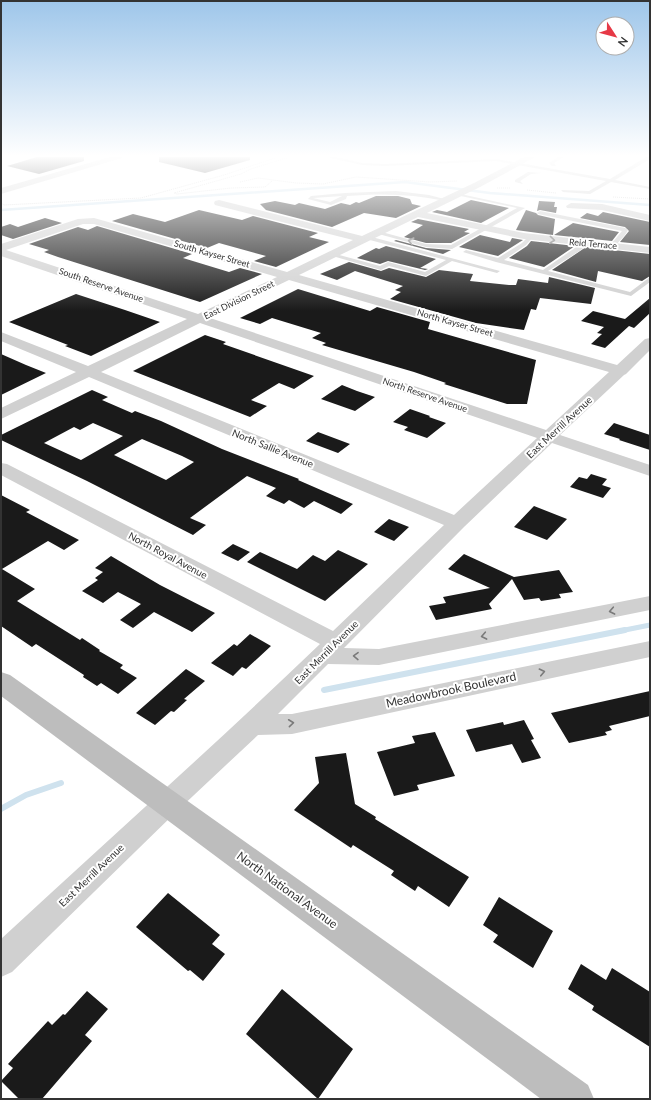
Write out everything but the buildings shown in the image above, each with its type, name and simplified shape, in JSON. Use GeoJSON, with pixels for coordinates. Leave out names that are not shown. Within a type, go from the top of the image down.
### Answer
{"type":"FeatureCollection","features":[{"type":"Feature","properties":{"kind":"street"},"geometry":{"type":"LineString","coordinates":[[243,208],[370,237]]}},
{"type":"Feature","properties":{"kind":"street","name":"East Division Street"},"geometry":{"type":"LineString","coordinates":[[1,414],[428,208]]}},
{"type":"Feature","properties":{"kind":"street"},"geometry":{"type":"LineString","coordinates":[[608,208],[650,218]]}},
{"type":"Feature","properties":{"kind":"street","name":"Reid Terrace"},"geometry":{"type":"LineString","coordinates":[[418,214],[485,229],[530,237],[650,250]]}},
{"type":"Feature","properties":{"kind":"street","name":"South Kayser Street"},"geometry":{"type":"LineString","coordinates":[[1,248],[89,220],[290,276]]}},
{"type":"Feature","properties":{"kind":"street","name":"South Reserve Avenue"},"geometry":{"type":"LineString","coordinates":[[1,252],[200,319]]}},
{"type":"Feature","properties":{"kind":"street","name":"North Kayser Street"},"geometry":{"type":"LineString","coordinates":[[290,276],[620,371]]}},
{"type":"Feature","properties":{"kind":"street","name":"North Reserve Avenue"},"geometry":{"type":"LineString","coordinates":[[200,319],[650,471]]}},
{"type":"Feature","properties":{"kind":"street","name":"North Sallie Avenue"},"geometry":{"type":"LineString","coordinates":[[1,336],[457,523]]}},
{"type":"Feature","properties":{"kind":"street","name":"East Merrill Avenue"},"geometry":{"type":"LineString","coordinates":[[1,961],[167,803],[252,725],[457,523],[650,342]]}},
{"type":"Feature","properties":{"kind":"street","name":"North Royal Avenue"},"geometry":{"type":"LineString","coordinates":[[1,468],[329,649]]}},
{"type":"Feature","properties":{"kind":"street"},"geometry":{"type":"LineString","coordinates":[[329,649],[379,657],[650,603]]}},
{"type":"Feature","properties":{"kind":"street","name":"Meadowbrook Boulevard"},"geometry":{"type":"LineString","coordinates":[[252,725],[292,724],[650,649]]}},
{"type":"Feature","properties":{"kind":"street","name":"North National Avenue"},"geometry":{"type":"LineString","coordinates":[[1,682],[574,1099]]}},
{"type":"Feature","properties":{"kind":"lane"},"geometry":{"type":"LineString","coordinates":[[370,237],[452,248],[521,208]]}},
{"type":"Feature","properties":{"kind":"lane"},"geometry":{"type":"LineString","coordinates":[[540,213],[625,230],[624,233],[614,242],[614,245]]}},
{"type":"Feature","properties":{"kind":"lane"},"geometry":{"type":"LineString","coordinates":[[370,237],[497,271]]}},
{"type":"Feature","properties":{"kind":"lane"},"geometry":{"type":"LineString","coordinates":[[498,260],[524,244],[530,237]]}},
{"type":"Feature","properties":{"kind":"lane"},"geometry":{"type":"LineString","coordinates":[[543,272],[585,243]]}},
{"type":"Feature","properties":{"kind":"lane"},"geometry":{"type":"LineString","coordinates":[[435,255],[442,252],[444,248]]}},
{"type":"Feature","properties":{"kind":"lane"},"geometry":{"type":"LineString","coordinates":[[466,252],[631,294],[650,279]]}},
{"type":"Feature","properties":{"kind":"lane"},"geometry":{"type":"LineString","coordinates":[[332,255],[381,268],[388,264],[426,274],[452,259]]}},
{"type":"Feature","properties":{"kind":"waterway"},"geometry":{"type":"LineString","coordinates":[[1,210],[25,208]]}},
{"type":"Feature","properties":{"kind":"waterway"},"geometry":{"type":"LineString","coordinates":[[625,630],[650,625]]}},
{"type":"Feature","properties":{"kind":"waterway"},"geometry":{"type":"LineString","coordinates":[[324,690],[625,630]]}},
{"type":"Feature","properties":{"kind":"waterway"},"geometry":{"type":"LineString","coordinates":[[620,631],[625,630]]}},
{"type":"Feature","properties":{"kind":"waterway"},"geometry":{"type":"LineString","coordinates":[[1,809],[26,795],[61,783]]}}]}
